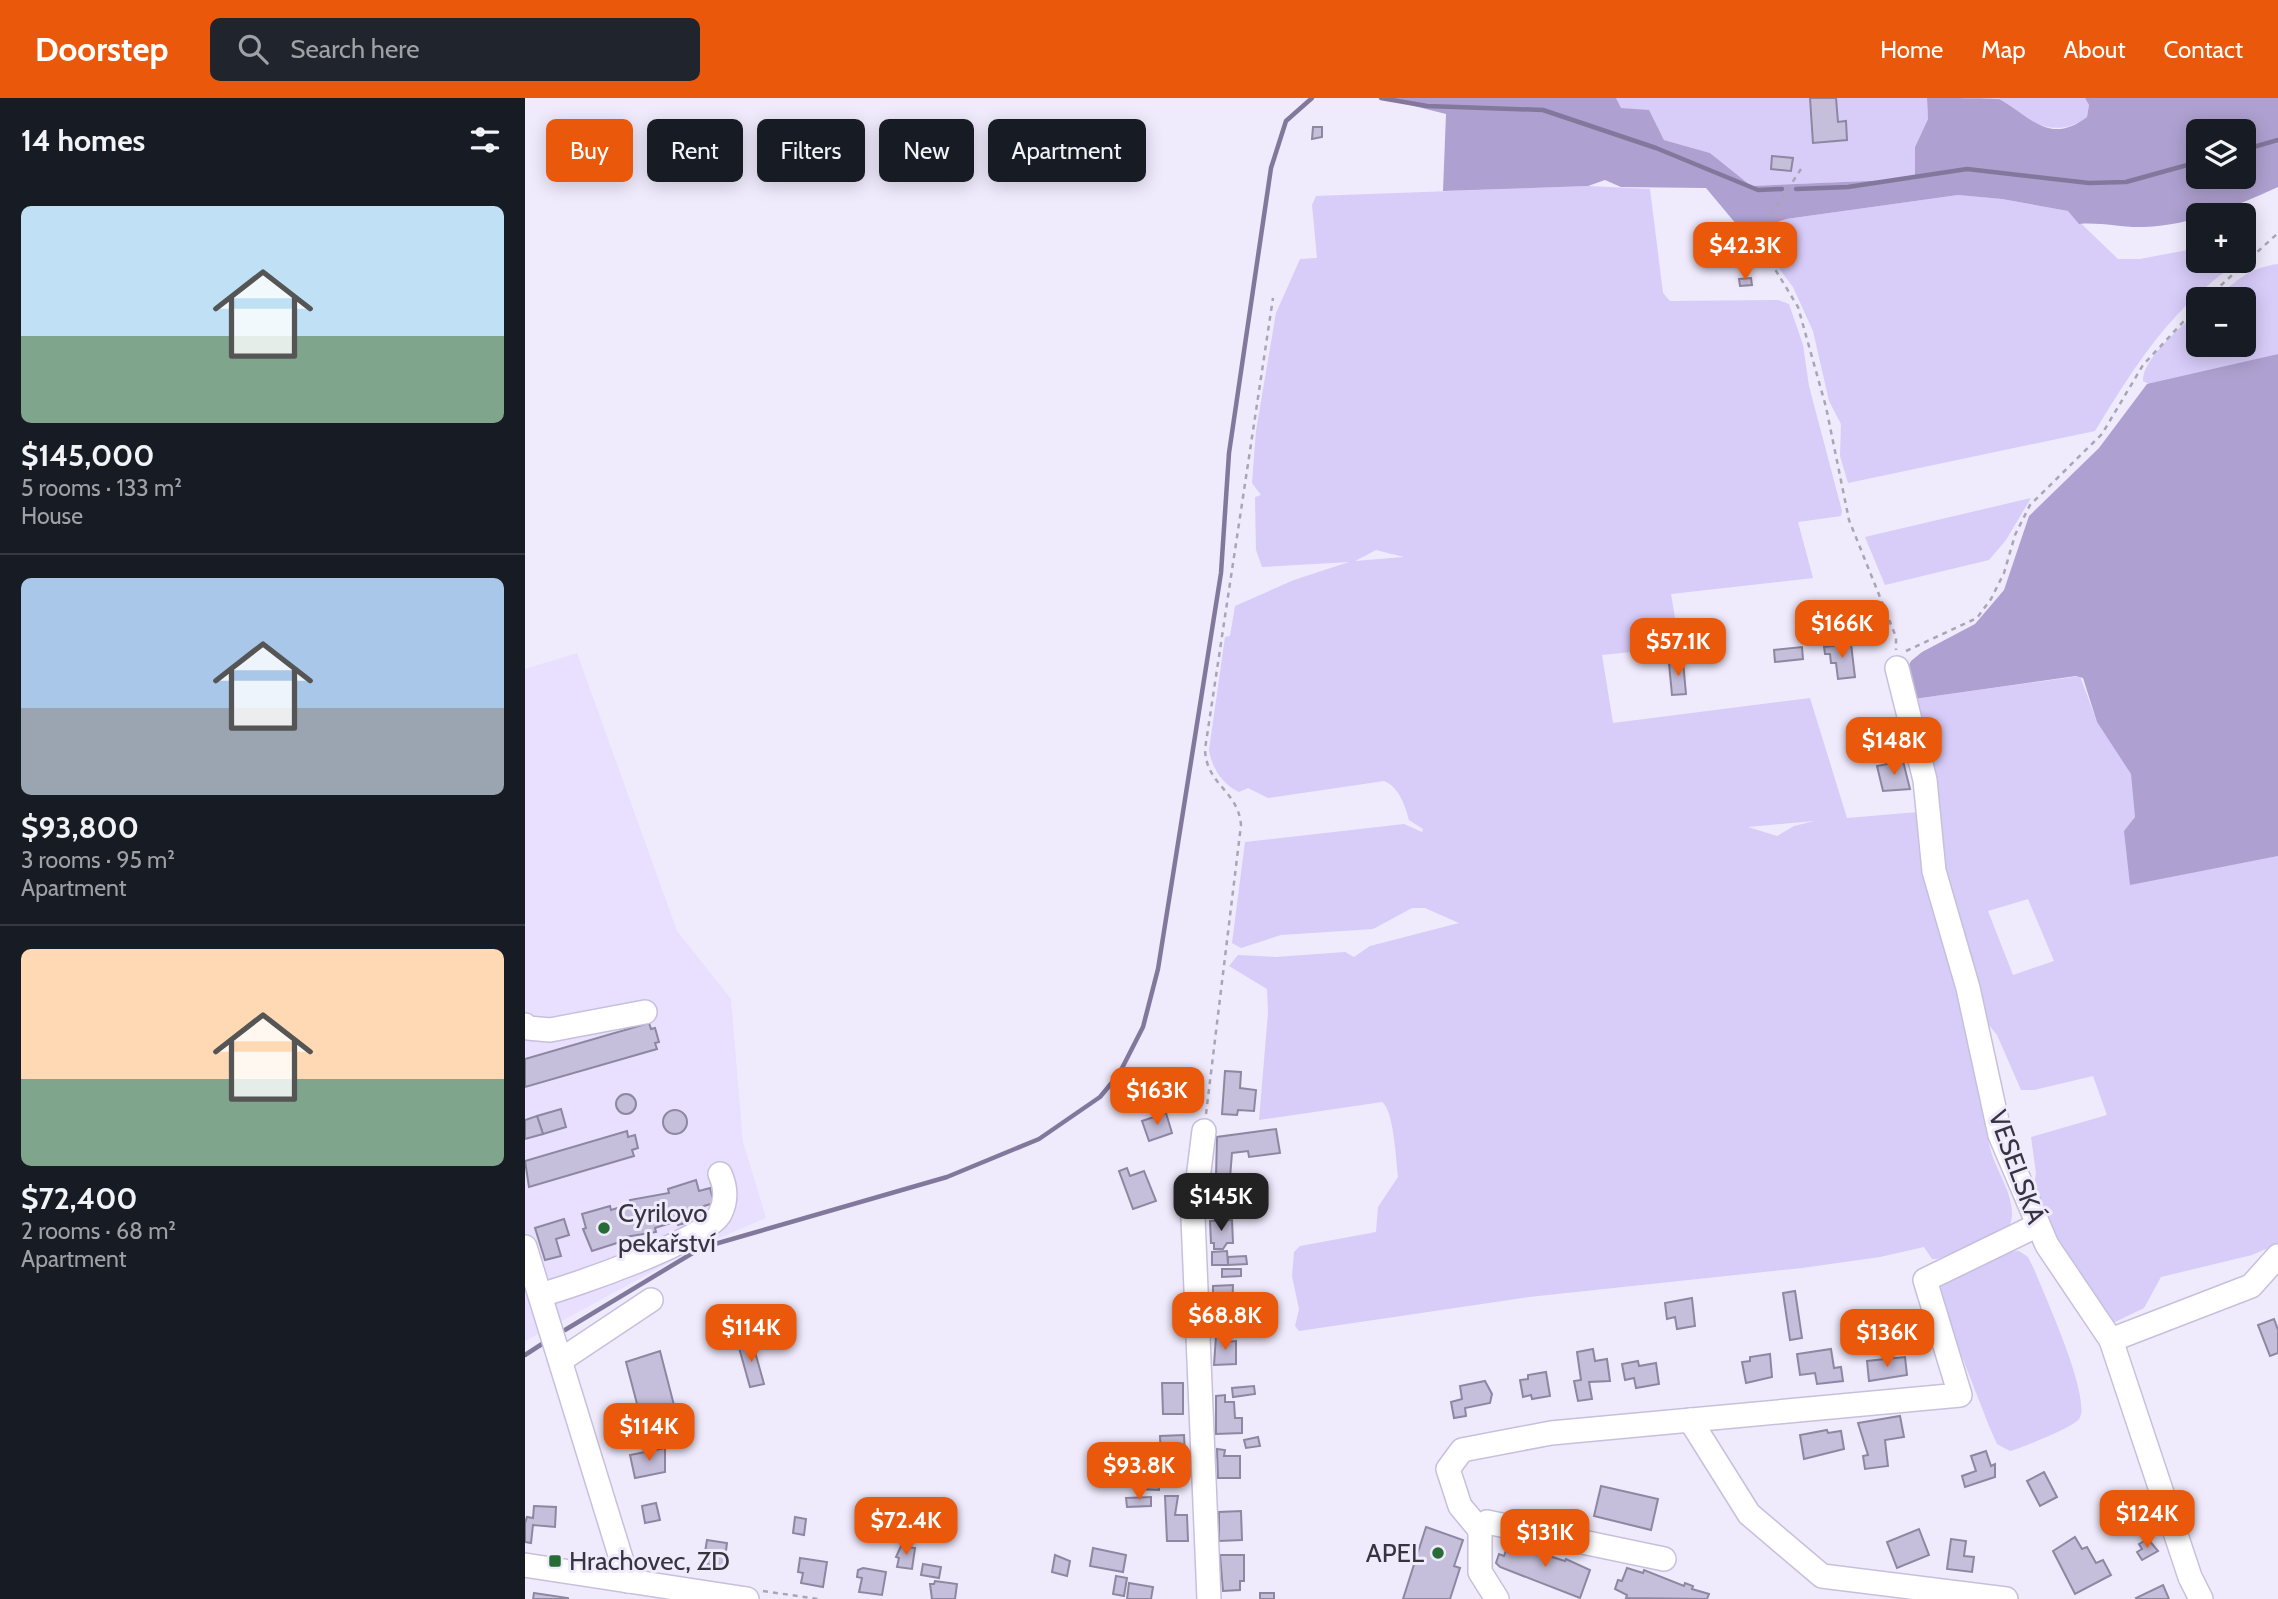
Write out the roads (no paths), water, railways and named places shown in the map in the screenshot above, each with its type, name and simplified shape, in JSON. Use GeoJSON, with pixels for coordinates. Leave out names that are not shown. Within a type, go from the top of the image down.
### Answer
{"type":"FeatureCollection","features":[{"type":"Feature","properties":{"kind":"street","name":"VESELSKÁ"},"geometry":{"type":"LineString","coordinates":[[1897,668],[1925,780],[1934,871],[1968,988],[2000,1135],[2047,1245],[2111,1340],[2190,1577],[2201,1599]]}},
{"type":"Feature","properties":{"kind":"street"},"geometry":{"type":"LineString","coordinates":[[525,1024],[529,1028],[550,1030],[645,1012]]}},
{"type":"Feature","properties":{"kind":"street"},"geometry":{"type":"LineString","coordinates":[[1204,1131],[1193,1218],[1209,1599]]}},
{"type":"Feature","properties":{"kind":"street"},"geometry":{"type":"LineString","coordinates":[[540,1295],[592,1279],[705,1230],[719,1215],[726,1188],[720,1174]]}},
{"type":"Feature","properties":{"kind":"street"},"geometry":{"type":"LineString","coordinates":[[1497,1599],[1480,1572],[1480,1530],[1460,1506],[1448,1469],[1462,1450],[1551,1433],[1960,1395],[1925,1280],[2038,1225]]}},
{"type":"Feature","properties":{"kind":"street"},"geometry":{"type":"LineString","coordinates":[[525,1247],[628,1581]]}},
{"type":"Feature","properties":{"kind":"street"},"geometry":{"type":"LineString","coordinates":[[2111,1340],[2251,1286],[2278,1256]]}},
{"type":"Feature","properties":{"kind":"street"},"geometry":{"type":"LineString","coordinates":[[561,1360],[651,1300]]}},
{"type":"Feature","properties":{"kind":"street"},"geometry":{"type":"LineString","coordinates":[[1690,1420],[1749,1514],[1822,1576],[2006,1599]]}},
{"type":"Feature","properties":{"kind":"street"},"geometry":{"type":"LineString","coordinates":[[1480,1530],[1487,1522],[1664,1559]]}},
{"type":"Feature","properties":{"kind":"street"},"geometry":{"type":"LineString","coordinates":[[525,1565],[747,1599]]}},
{"type":"Feature","properties":{"kind":"waterway"},"geometry":{"type":"LineString","coordinates":[[565,1330],[701,1248],[947,1177],[1039,1139],[1100,1097],[1119,1074],[1143,1027],[1158,969],[1221,573],[1229,453],[1271,168],[1286,121],[1312,98]]}},
{"type":"Feature","properties":{"kind":"waterway"},"geometry":{"type":"LineString","coordinates":[[1381,98],[1427,106],[1543,110],[1656,148],[1758,190],[1782,189]]}},
{"type":"Feature","properties":{"kind":"waterway"},"geometry":{"type":"LineString","coordinates":[[2256,146],[2278,140]]}},
{"type":"Feature","properties":{"kind":"waterway"},"geometry":{"type":"LineString","coordinates":[[1796,189],[1848,187],[1967,169],[2089,183],[2126,182],[2186,165]]}},
{"type":"Feature","properties":{"kind":"waterway"},"geometry":{"type":"LineString","coordinates":[[525,1355],[542,1344]]}},
{"type":"Feature","properties":{"kind":"place","name":"Cyrilovo pekařství"},"geometry":{"type":"Point","coordinates":[604,1228]}},
{"type":"Feature","properties":{"kind":"place","name":"APEL"},"geometry":{"type":"Point","coordinates":[1438,1553]}},
{"type":"Feature","properties":{"kind":"place","name":"Hrachovec, ZD"},"geometry":{"type":"Point","coordinates":[555,1561]}}]}
